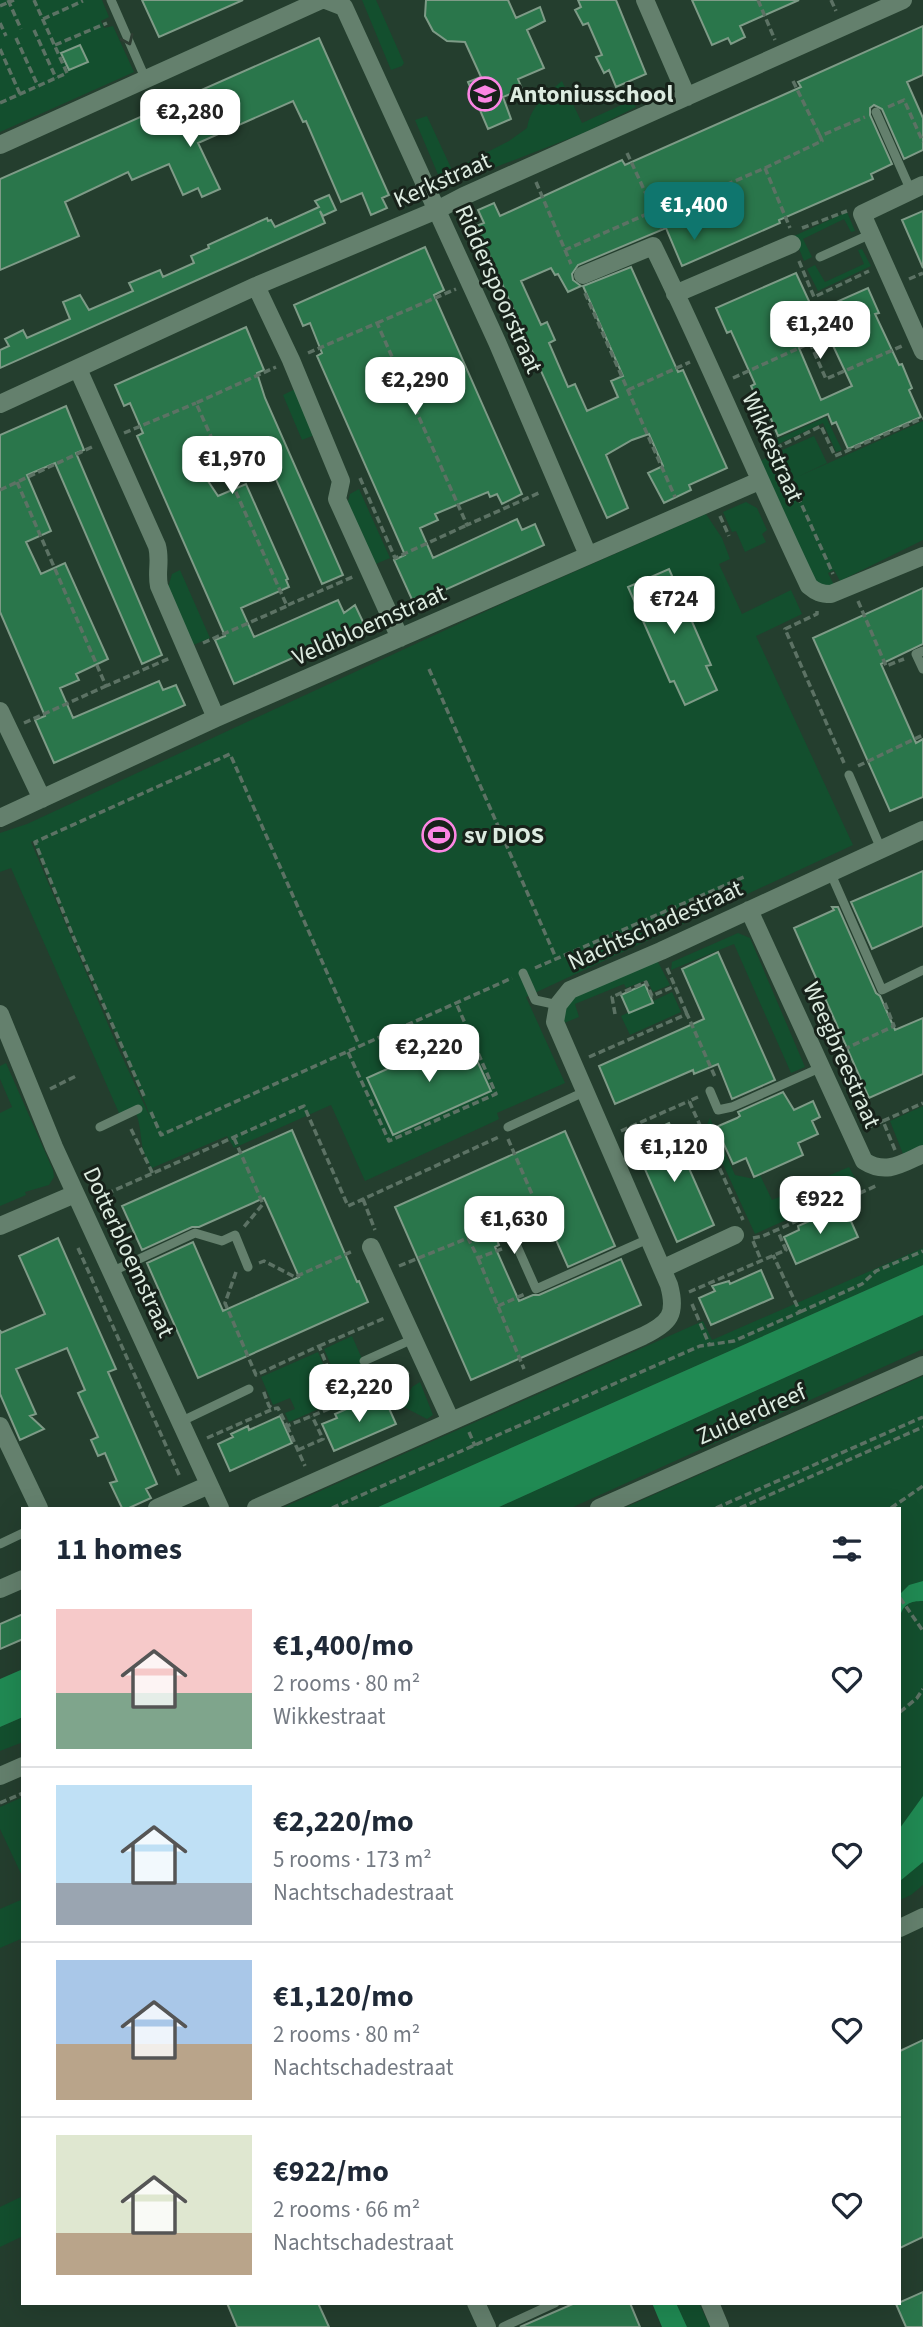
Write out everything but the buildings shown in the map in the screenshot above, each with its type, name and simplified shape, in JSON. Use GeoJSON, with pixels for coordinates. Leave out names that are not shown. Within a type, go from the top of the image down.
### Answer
{"type":"FeatureCollection","features":[{"type":"Feature","properties":{"kind":"street","name":"Ridderspoorstraat"},"geometry":{"type":"LineString","coordinates":[[323,0],[345,7],[589,555]]}},
{"type":"Feature","properties":{"kind":"street"},"geometry":{"type":"LineString","coordinates":[[0,145],[323,0]]}},
{"type":"Feature","properties":{"kind":"street"},"geometry":{"type":"LineString","coordinates":[[645,0],[687,97]]}},
{"type":"Feature","properties":{"kind":"street","name":"Kerkstraat"},"geometry":{"type":"LineString","coordinates":[[0,404],[256,286],[437,210],[903,0]]}},
{"type":"Feature","properties":{"kind":"street"},"geometry":{"type":"LineString","coordinates":[[917,188],[862,214],[920,345]]}},
{"type":"Feature","properties":{"kind":"street"},"geometry":{"type":"LineString","coordinates":[[676,294],[792,244]]}},
{"type":"Feature","properties":{"kind":"street","name":"Wikkestraat"},"geometry":{"type":"LineString","coordinates":[[580,277],[653,246],[703,356],[719,384],[809,586],[821,594]]}},
{"type":"Feature","properties":{"kind":"street"},"geometry":{"type":"LineString","coordinates":[[256,286],[291,360],[341,481],[337,499],[400,638]]}},
{"type":"Feature","properties":{"kind":"street"},"geometry":{"type":"LineString","coordinates":[[78,369],[158,545],[159,583],[216,718]]}},
{"type":"Feature","properties":{"kind":"street","name":"Veldbloemstraat"},"geometry":{"type":"LineString","coordinates":[[0,818],[216,718],[760,481]]}},
{"type":"Feature","properties":{"kind":"street"},"geometry":{"type":"LineString","coordinates":[[821,594],[846,589],[923,556]]}},
{"type":"Feature","properties":{"kind":"street"},"geometry":{"type":"LineString","coordinates":[[0,710],[42,799]]}},
{"type":"Feature","properties":{"kind":"street","name":"Nachtschadestraat"},"geometry":{"type":"LineString","coordinates":[[258,1507],[531,1386],[650,1332],[666,1322],[673,1304],[669,1285],[555,1022],[558,1005],[570,990],[923,830]]}},
{"type":"Feature","properties":{"kind":"street","name":"Weegbreestraat"},"geometry":{"type":"LineString","coordinates":[[749,910],[864,1161],[882,1169],[923,1154]]}},
{"type":"Feature","properties":{"kind":"street","name":"Dotterbloemstraat"},"geometry":{"type":"LineString","coordinates":[[0,1014],[7,1047],[220,1507]]}},
{"type":"Feature","properties":{"kind":"street"},"geometry":{"type":"LineString","coordinates":[[0,1226],[75,1194]]}},
{"type":"Feature","properties":{"kind":"street"},"geometry":{"type":"LineString","coordinates":[[662,1269],[740,1231]]}},
{"type":"Feature","properties":{"kind":"street"},"geometry":{"type":"LineString","coordinates":[[371,1247],[451,1421]]}},
{"type":"Feature","properties":{"kind":"street","name":"Zuiderdreef"},"geometry":{"type":"LineString","coordinates":[[601,1507],[923,1365]]}},
{"type":"Feature","properties":{"kind":"street"},"geometry":{"type":"LineString","coordinates":[[0,1426],[39,1507]]}},
{"type":"Feature","properties":{"kind":"street"},"geometry":{"type":"LineString","coordinates":[[160,1507],[209,1485]]}},
{"type":"Feature","properties":{"kind":"street"},"geometry":{"type":"LineString","coordinates":[[0,1588],[21,1579]]}},
{"type":"Feature","properties":{"kind":"street"},"geometry":{"type":"LineString","coordinates":[[0,1776],[21,1767]]}},
{"type":"Feature","properties":{"kind":"street"},"geometry":{"type":"LineString","coordinates":[[901,1928],[923,1917]]}},
{"type":"Feature","properties":{"kind":"street"},"geometry":{"type":"LineString","coordinates":[[477,2305],[487,2327]]}},
{"type":"Feature","properties":{"kind":"street"},"geometry":{"type":"LineString","coordinates":[[711,2305],[720,2327]]}},
{"type":"Feature","properties":{"kind":"lane"},"geometry":{"type":"LineString","coordinates":[[111,0],[146,80]]}},
{"type":"Feature","properties":{"kind":"lane"},"geometry":{"type":"LineString","coordinates":[[876,112],[917,188]]}},
{"type":"Feature","properties":{"kind":"lane"},"geometry":{"type":"LineString","coordinates":[[820,257],[871,234]]}},
{"type":"Feature","properties":{"kind":"lane"},"geometry":{"type":"LineString","coordinates":[[920,652],[923,670]]}},
{"type":"Feature","properties":{"kind":"lane"},"geometry":{"type":"LineString","coordinates":[[849,775],[881,849]]}},
{"type":"Feature","properties":{"kind":"lane"},"geometry":{"type":"LineString","coordinates":[[831,874],[882,990],[923,970]]}},
{"type":"Feature","properties":{"kind":"lane"},"geometry":{"type":"LineString","coordinates":[[523,973],[536,1000],[558,1005]]}},
{"type":"Feature","properties":{"kind":"lane"},"geometry":{"type":"LineString","coordinates":[[710,1091],[718,1110],[732,1107],[821,1064]]}},
{"type":"Feature","properties":{"kind":"lane"},"geometry":{"type":"LineString","coordinates":[[508,1127],[584,1092]]}},
{"type":"Feature","properties":{"kind":"lane"},"geometry":{"type":"LineString","coordinates":[[100,1127],[138,1109]]}},
{"type":"Feature","properties":{"kind":"lane"},"geometry":{"type":"LineString","coordinates":[[111,1272],[195,1233],[222,1241],[235,1235],[248,1267]]}},
{"type":"Feature","properties":{"kind":"lane"},"geometry":{"type":"LineString","coordinates":[[516,1244],[536,1289],[648,1239]]}},
{"type":"Feature","properties":{"kind":"lane"},"geometry":{"type":"LineString","coordinates":[[364,1361],[413,1339]]}},
{"type":"Feature","properties":{"kind":"lane"},"geometry":{"type":"LineString","coordinates":[[180,1422],[249,1389]]}},
{"type":"Feature","properties":{"kind":"lane"},"geometry":{"type":"LineString","coordinates":[[0,1544],[21,1534]]}},
{"type":"Feature","properties":{"kind":"lane"},"geometry":{"type":"LineString","coordinates":[[503,2327],[551,2305]]}},
{"type":"Feature","properties":{"kind":"path"},"geometry":{"type":"LineString","coordinates":[[1,101],[67,73],[35,1],[41,0]]}},
{"type":"Feature","properties":{"kind":"path"},"geometry":{"type":"LineString","coordinates":[[758,0],[782,55]]}},
{"type":"Feature","properties":{"kind":"path"},"geometry":{"type":"LineString","coordinates":[[0,6],[10,1],[21,29]]}},
{"type":"Feature","properties":{"kind":"path"},"geometry":{"type":"LineString","coordinates":[[43,19],[83,1]]}},
{"type":"Feature","properties":{"kind":"path"},"geometry":{"type":"LineString","coordinates":[[55,45],[119,18]]}},
{"type":"Feature","properties":{"kind":"path"},"geometry":{"type":"LineString","coordinates":[[0,23],[6,36]]}},
{"type":"Feature","properties":{"kind":"path"},"geometry":{"type":"LineString","coordinates":[[34,30],[56,78]]}},
{"type":"Feature","properties":{"kind":"path"},"geometry":{"type":"LineString","coordinates":[[16,37],[38,86]]}},
{"type":"Feature","properties":{"kind":"path"},"geometry":{"type":"LineString","coordinates":[[0,49],[20,94]]}},
{"type":"Feature","properties":{"kind":"path"},"geometry":{"type":"LineString","coordinates":[[627,153],[656,215],[765,168],[822,141],[793,81]]}},
{"type":"Feature","properties":{"kind":"path"},"geometry":{"type":"LineString","coordinates":[[820,136],[904,100],[923,142]]}},
{"type":"Feature","properties":{"kind":"path"},"geometry":{"type":"LineString","coordinates":[[530,167],[683,515]]}},
{"type":"Feature","properties":{"kind":"path"},"geometry":{"type":"LineString","coordinates":[[765,168],[792,232],[851,209],[862,214]]}},
{"type":"Feature","properties":{"kind":"path"},"geometry":{"type":"LineString","coordinates":[[565,250],[654,211]]}},
{"type":"Feature","properties":{"kind":"path"},"geometry":{"type":"LineString","coordinates":[[792,244],[814,297],[874,268]]}},
{"type":"Feature","properties":{"kind":"path"},"geometry":{"type":"LineString","coordinates":[[288,606],[196,403],[470,283]]}},
{"type":"Feature","properties":{"kind":"path"},"geometry":{"type":"LineString","coordinates":[[377,323],[467,525]]}},
{"type":"Feature","properties":{"kind":"path"},"geometry":{"type":"LineString","coordinates":[[719,384],[810,343],[826,379],[920,345]]}},
{"type":"Feature","properties":{"kind":"path"},"geometry":{"type":"LineString","coordinates":[[628,390],[703,356]]}},
{"type":"Feature","properties":{"kind":"path"},"geometry":{"type":"LineString","coordinates":[[761,455],[821,426],[835,456],[923,418]]}},
{"type":"Feature","properties":{"kind":"path"},"geometry":{"type":"LineString","coordinates":[[776,448],[886,666],[920,652]]}},
{"type":"Feature","properties":{"kind":"path"},"geometry":{"type":"LineString","coordinates":[[355,469],[395,558]]}},
{"type":"Feature","properties":{"kind":"path"},"geometry":{"type":"LineString","coordinates":[[17,482],[106,686]]}},
{"type":"Feature","properties":{"kind":"path"},"geometry":{"type":"LineString","coordinates":[[9,730],[558,484]]}},
{"type":"Feature","properties":{"kind":"path"},"geometry":{"type":"LineString","coordinates":[[717,510],[729,536]]}},
{"type":"Feature","properties":{"kind":"path"},"geometry":{"type":"LineString","coordinates":[[821,594],[817,614],[785,629],[848,771],[923,735]]}},
{"type":"Feature","properties":{"kind":"path"},"geometry":{"type":"LineString","coordinates":[[429,669],[556,958]]}},
{"type":"Feature","properties":{"kind":"path"},"geometry":{"type":"LineString","coordinates":[[360,1047],[230,754],[35,842],[73,936],[161,1135],[360,1047],[456,1004],[556,958],[744,877]]}},
{"type":"Feature","properties":{"kind":"path"},"geometry":{"type":"LineString","coordinates":[[604,1138],[719,1087],[660,951]]}},
{"type":"Feature","properties":{"kind":"path"},"geometry":{"type":"LineString","coordinates":[[615,1014],[612,997],[646,982],[652,996],[675,986]]}},
{"type":"Feature","properties":{"kind":"path"},"geometry":{"type":"LineString","coordinates":[[821,1064],[894,1026],[880,992],[882,990]]}},
{"type":"Feature","properties":{"kind":"path"},"geometry":{"type":"LineString","coordinates":[[348,1052],[389,1141],[496,1094],[456,1004]]}},
{"type":"Feature","properties":{"kind":"path"},"geometry":{"type":"LineString","coordinates":[[573,1064],[687,1014]]}},
{"type":"Feature","properties":{"kind":"path"},"geometry":{"type":"LineString","coordinates":[[690,1101],[740,1231]]}},
{"type":"Feature","properties":{"kind":"path"},"geometry":{"type":"LineString","coordinates":[[901,1164],[883,1121],[923,1103]]}},
{"type":"Feature","properties":{"kind":"path"},"geometry":{"type":"LineString","coordinates":[[96,1199],[304,1106],[348,1206],[506,1134],[538,1208],[516,1244],[478,1258]]}},
{"type":"Feature","properties":{"kind":"path"},"geometry":{"type":"LineString","coordinates":[[130,1128],[153,1174]]}},
{"type":"Feature","properties":{"kind":"path"},"geometry":{"type":"LineString","coordinates":[[234,1138],[263,1204],[235,1235]]}},
{"type":"Feature","properties":{"kind":"path"},"geometry":{"type":"LineString","coordinates":[[761,1260],[751,1238],[880,1184]]}},
{"type":"Feature","properties":{"kind":"path"},"geometry":{"type":"LineString","coordinates":[[272,1409],[225,1303],[235,1273],[264,1261],[295,1277],[349,1252],[371,1247],[375,1230],[363,1199]]}},
{"type":"Feature","properties":{"kind":"path"},"geometry":{"type":"LineString","coordinates":[[709,1344],[687,1293],[786,1250],[777,1229]]}},
{"type":"Feature","properties":{"kind":"path"},"geometry":{"type":"LineString","coordinates":[[383,1273],[468,1238],[531,1386]]}},
{"type":"Feature","properties":{"kind":"path"},"geometry":{"type":"LineString","coordinates":[[78,1247],[181,1479]]}},
{"type":"Feature","properties":{"kind":"path"},"geometry":{"type":"LineString","coordinates":[[334,1507],[700,1346],[734,1341],[862,1284],[876,1271],[923,1251]]}},
{"type":"Feature","properties":{"kind":"path"},"geometry":{"type":"LineString","coordinates":[[774,1255],[800,1312]]}},
{"type":"Feature","properties":{"kind":"path"},"geometry":{"type":"LineString","coordinates":[[498,1306],[536,1289]]}},
{"type":"Feature","properties":{"kind":"path"},"geometry":{"type":"LineString","coordinates":[[257,1375],[400,1311]]}},
{"type":"Feature","properties":{"kind":"path"},"geometry":{"type":"LineString","coordinates":[[319,1346],[328,1368],[326,1386],[336,1406]]}},
{"type":"Feature","properties":{"kind":"path"},"geometry":{"type":"LineString","coordinates":[[287,1426],[425,1365]]}},
{"type":"Feature","properties":{"kind":"path"},"geometry":{"type":"LineString","coordinates":[[202,1440],[278,1408],[313,1483]]}},
{"type":"Feature","properties":{"kind":"path"},"geometry":{"type":"LineString","coordinates":[[298,1450],[323,1439],[312,1416]]}},
{"type":"Feature","properties":{"kind":"path"},"geometry":{"type":"LineString","coordinates":[[718,1507],[923,1417]]}},
{"type":"Feature","properties":{"kind":"path"},"geometry":{"type":"LineString","coordinates":[[742,1507],[923,1427]]}},
{"type":"Feature","properties":{"kind":"path"},"geometry":{"type":"LineString","coordinates":[[892,1507],[923,1486]]}},
{"type":"Feature","properties":{"kind":"path"},"geometry":{"type":"LineString","coordinates":[[901,1600],[923,1631]]}},
{"type":"Feature","properties":{"kind":"path"},"geometry":{"type":"LineString","coordinates":[[901,1711],[918,1698],[923,1689]]}},
{"type":"Feature","properties":{"kind":"path"},"geometry":{"type":"LineString","coordinates":[[0,1803],[21,1794]]}},
{"type":"Feature","properties":{"kind":"shaded area"},"geometry":{"type":"Polygon","coordinates":[[[0,0],[102,0],[109,17],[101,21],[104,28],[113,26],[134,72],[0,132],[0,0]]]}},
{"type":"Feature","properties":{"kind":"shaded area"},"geometry":{"type":"Polygon","coordinates":[[[362,0],[376,0],[404,63],[402,66],[391,70],[362,0]]]}},
{"type":"Feature","properties":{"kind":"shaded area"},"geometry":{"type":"Polygon","coordinates":[[[562,81],[582,123],[632,100],[636,107],[586,132],[450,185],[442,184],[415,120],[427,116],[452,170],[509,141],[527,128],[535,107],[562,81]]]}},
{"type":"Feature","properties":{"kind":"shaded area"},"geometry":{"type":"Polygon","coordinates":[[[847,212],[855,231],[851,232],[844,219],[803,239],[812,257],[804,261],[794,236],[847,212]]]}},
{"type":"Feature","properties":{"kind":"shaded area"},"geometry":{"type":"Polygon","coordinates":[[[862,249],[871,266],[818,291],[807,269],[815,265],[825,282],[864,264],[858,250],[862,249]]]}},
{"type":"Feature","properties":{"kind":"shaded area"},"geometry":{"type":"Polygon","coordinates":[[[297,388],[317,434],[302,440],[283,395],[297,388]]]}},
{"type":"Feature","properties":{"kind":"shaded area"},"geometry":{"type":"Polygon","coordinates":[[[826,417],[842,450],[836,452],[823,423],[764,451],[762,446],[826,417]]]}},
{"type":"Feature","properties":{"kind":"shaded area"},"geometry":{"type":"Polygon","coordinates":[[[923,421],[923,540],[840,581],[834,570],[828,573],[834,585],[824,586],[814,581],[761,461],[775,452],[787,482],[793,478],[780,451],[814,436],[827,463],[797,477],[923,421]]]}},
{"type":"Feature","properties":{"kind":"shaded area"},"geometry":{"type":"Polygon","coordinates":[[[359,489],[390,558],[371,566],[346,508],[350,494],[359,489]]]}},
{"type":"Feature","properties":{"kind":"shaded area"},"geometry":{"type":"Polygon","coordinates":[[[746,502],[757,508],[767,530],[762,534],[766,542],[745,552],[736,531],[732,532],[723,512],[746,502]]]}},
{"type":"Feature","properties":{"kind":"shaded area","name":"sv DIOS"},"geometry":{"type":"Polygon","coordinates":[[[706,514],[722,538],[730,559],[719,564],[742,614],[791,590],[802,614],[756,636],[853,845],[526,997],[565,1083],[497,1113],[499,1119],[493,1122],[365,1181],[331,1105],[234,1148],[227,1136],[152,1168],[144,1153],[135,1111],[119,1113],[11,868],[0,872],[0,833],[27,824],[506,602],[706,514]],[[33,841],[31,842],[118,1048],[150,1117],[33,841]]]}},
{"type":"Feature","properties":{"kind":"shaded area"},"geometry":{"type":"Polygon","coordinates":[[[180,570],[210,638],[191,646],[167,591],[172,574],[180,570]]]}},
{"type":"Feature","properties":{"kind":"shaded area"},"geometry":{"type":"Polygon","coordinates":[[[738,933],[750,938],[805,1067],[791,1073],[734,944],[671,970],[672,962],[738,933]]]}},
{"type":"Feature","properties":{"kind":"shaded area"},"geometry":{"type":"Polygon","coordinates":[[[657,960],[670,985],[653,992],[647,980],[626,988],[624,984],[575,1004],[579,1017],[564,1023],[561,1016],[572,995],[657,960]]]}},
{"type":"Feature","properties":{"kind":"shaded area"},"geometry":{"type":"Polygon","coordinates":[[[672,992],[681,1012],[630,1035],[621,1016],[672,992]]]}},
{"type":"Feature","properties":{"kind":"shaded area"},"geometry":{"type":"Polygon","coordinates":[[[6,1063],[54,1177],[49,1185],[25,1192],[26,1195],[0,1206],[0,1113],[12,1107],[0,1079],[0,1066],[6,1063]]]}},
{"type":"Feature","properties":{"kind":"shaded area"},"geometry":{"type":"Polygon","coordinates":[[[923,1106],[923,1145],[903,1154],[890,1121],[923,1106]]]}},
{"type":"Feature","properties":{"kind":"shaded area"},"geometry":{"type":"Polygon","coordinates":[[[710,1118],[735,1175],[754,1179],[760,1175],[772,1200],[849,1167],[860,1187],[755,1234],[706,1127],[710,1118]]]}},
{"type":"Feature","properties":{"kind":"shaded area"},"geometry":{"type":"Polygon","coordinates":[[[923,1248],[923,1265],[378,1507],[284,1507],[703,1321],[712,1340],[923,1248]]]}},
{"type":"Feature","properties":{"kind":"shaded area"},"geometry":{"type":"Polygon","coordinates":[[[923,1265],[923,1315],[499,1507],[378,1507],[923,1265]]]}},
{"type":"Feature","properties":{"kind":"shaded area"},"geometry":{"type":"Polygon","coordinates":[[[923,1315],[923,1349],[573,1507],[499,1507],[923,1315]]]}},
{"type":"Feature","properties":{"kind":"shaded area"},"geometry":{"type":"Polygon","coordinates":[[[352,1336],[373,1384],[338,1400],[330,1382],[331,1365],[324,1349],[352,1336]]]}},
{"type":"Feature","properties":{"kind":"shaded area"},"geometry":{"type":"Polygon","coordinates":[[[318,1352],[324,1366],[323,1383],[332,1403],[289,1422],[285,1413],[295,1409],[290,1398],[273,1405],[261,1377],[318,1352]]]}},
{"type":"Feature","properties":{"kind":"shaded area"},"geometry":{"type":"Polygon","coordinates":[[[923,1376],[923,1885],[911,1895],[901,1900],[901,1507],[626,1507],[923,1376]]]}},
{"type":"Feature","properties":{"kind":"shaded area"},"geometry":{"type":"Polygon","coordinates":[[[420,1382],[433,1415],[427,1419],[402,1406],[412,1387],[420,1382]]]}},
{"type":"Feature","properties":{"kind":"shaded area"},"geometry":{"type":"Polygon","coordinates":[[[923,1581],[923,1601],[908,1604],[901,1614],[901,1593],[909,1585],[923,1581]]]}},
{"type":"Feature","properties":{"kind":"shaded area"},"geometry":{"type":"Polygon","coordinates":[[[21,1670],[21,1718],[0,1727],[0,1679],[21,1670]]]}},
{"type":"Feature","properties":{"kind":"shaded area"},"geometry":{"type":"Polygon","coordinates":[[[21,1718],[21,1743],[0,1751],[0,1727],[21,1718]]]}},
{"type":"Feature","properties":{"kind":"shaded area"},"geometry":{"type":"Polygon","coordinates":[[[923,1796],[923,1862],[901,1880],[901,1827],[923,1796]]]}},
{"type":"Feature","properties":{"kind":"shaded area"},"geometry":{"type":"Polygon","coordinates":[[[21,1798],[21,1874],[0,1829],[0,1807],[21,1798]]]}},
{"type":"Feature","properties":{"kind":"shaded area"},"geometry":{"type":"Polygon","coordinates":[[[21,1900],[21,1939],[0,1948],[0,1909],[21,1900]]]}},
{"type":"Feature","properties":{"kind":"shaded area"},"geometry":{"type":"Polygon","coordinates":[[[21,2197],[21,2237],[0,2247],[0,2207],[21,2197]]]}},
{"type":"Feature","properties":{"kind":"shaded area"},"geometry":{"type":"Polygon","coordinates":[[[653,2305],[677,2305],[687,2327],[662,2327],[653,2305]]]}},
{"type":"Feature","properties":{"kind":"shaded area"},"geometry":{"type":"Polygon","coordinates":[[[677,2305],[700,2305],[710,2327],[687,2327],[677,2305]]]}},
{"type":"Feature","properties":{"kind":"place","name":"Antoniusschool"},"geometry":{"type":"Point","coordinates":[485,94]}},
{"type":"Feature","properties":{"kind":"place","name":"sv DIOS"},"geometry":{"type":"Point","coordinates":[439,835]}}]}
